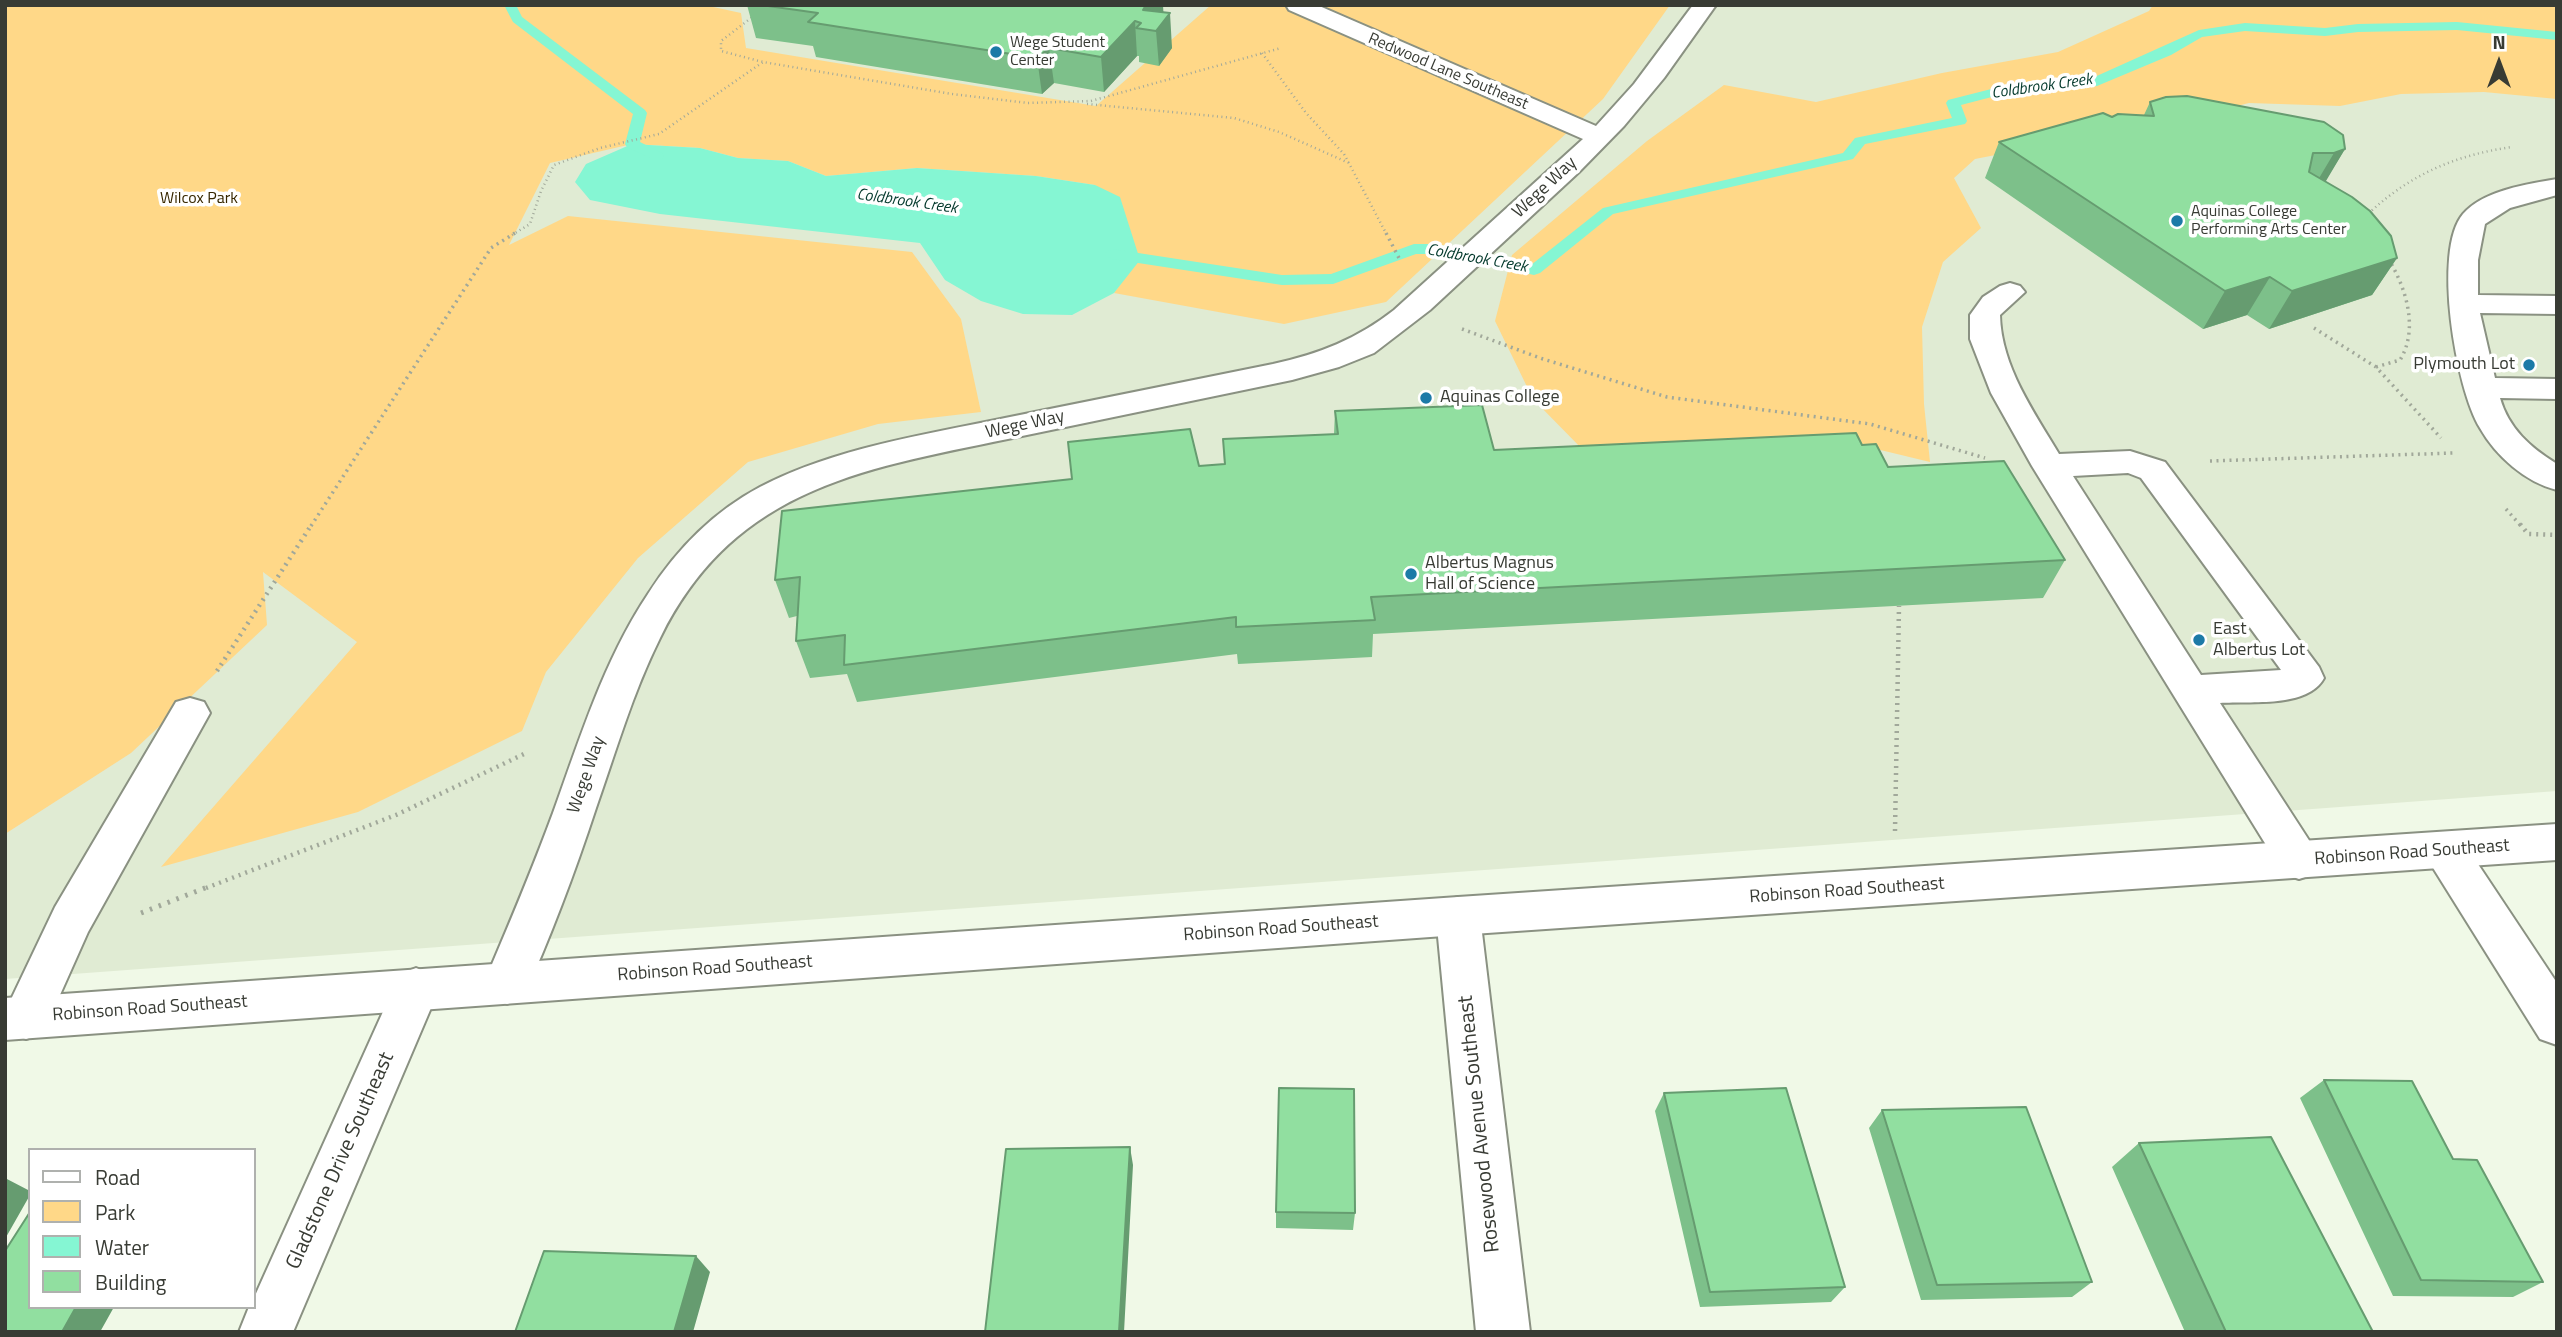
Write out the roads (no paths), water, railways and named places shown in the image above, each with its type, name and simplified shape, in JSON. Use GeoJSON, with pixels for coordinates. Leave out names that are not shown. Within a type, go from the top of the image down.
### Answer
{"type":"FeatureCollection","features":[{"type":"Feature","properties":{"kind":"street","name":"Redwood Lane Southeast"},"geometry":{"type":"LineString","coordinates":[[1297,5],[1600,137]]}},
{"type":"Feature","properties":{"kind":"street","name":"Wege Way"},"geometry":{"type":"LineString","coordinates":[[507,983],[548,884],[636,647],[650,619],[680,575],[733,519],[784,489],[862,461],[1275,373],[1361,347],[1387,330],[1454,272],[1600,137],[1664,63],[1705,5]]}},
{"type":"Feature","properties":{"kind":"street"},"geometry":{"type":"LineString","coordinates":[[2557,187],[2514,198],[2488,208],[2476,217],[2468,233],[2462,265],[2462,304],[2489,415],[2506,442],[2557,478]]}},
{"type":"Feature","properties":{"kind":"street"},"geometry":{"type":"LineString","coordinates":[[2010,292],[1994,303],[1985,315],[1985,339],[2007,393],[2049,466],[2299,861]]}},
{"type":"Feature","properties":{"kind":"street"},"geometry":{"type":"LineString","coordinates":[[2462,304],[2557,305]]}},
{"type":"Feature","properties":{"kind":"street"},"geometry":{"type":"LineString","coordinates":[[2481,388],[2557,388]]}},
{"type":"Feature","properties":{"kind":"street"},"geometry":{"type":"LineString","coordinates":[[2049,466],[2130,462],[2153,470],[2300,667],[2305,678],[2296,684],[2192,690]]}},
{"type":"Feature","properties":{"kind":"street"},"geometry":{"type":"LineString","coordinates":[[15,1018],[190,713]]}},
{"type":"Feature","properties":{"kind":"street","name":"Robinson Road Southeast"},"geometry":{"type":"LineString","coordinates":[[15,1018],[2557,842]]}},
{"type":"Feature","properties":{"kind":"street"},"geometry":{"type":"LineString","coordinates":[[2445,850],[2557,1024]]}},
{"type":"Feature","properties":{"kind":"street","name":"Rosewood Avenue Southeast"},"geometry":{"type":"LineString","coordinates":[[1458,916],[1503,1332]]}},
{"type":"Feature","properties":{"kind":"street","name":"Gladstone Drive Southeast"},"geometry":{"type":"LineString","coordinates":[[265,1332],[416,989]]}},
{"type":"Feature","properties":{"kind":"water"},"geometry":{"type":"Polygon","coordinates":[[[632,144],[700,148],[738,158],[788,161],[826,176],[917,168],[1036,176],[1095,185],[1120,197],[1140,260],[1114,293],[1072,315],[1023,314],[981,301],[945,280],[920,243],[660,214],[590,200],[575,182],[586,164],[632,144]]]}},
{"type":"Feature","properties":{"kind":"waterway","name":"Coldbrook Creek"},"geometry":{"type":"LineString","coordinates":[[510,5],[517,19],[640,113],[632,144],[657,156]]}},
{"type":"Feature","properties":{"kind":"waterway","name":"Coldbrook Creek"},"geometry":{"type":"LineString","coordinates":[[1112,254],[1282,280],[1333,279],[1414,249],[1436,249],[1534,270],[1608,211],[1848,156],[1860,141],[1960,121],[1953,103],[2007,89],[2092,83],[2166,52],[2199,34],[2245,27],[2325,32],[2358,28],[2457,26],[2557,36]]}},
{"type":"Feature","properties":{"kind":"place","name":"Wege Student Center"},"geometry":{"type":"Point","coordinates":[996,52]}},
{"type":"Feature","properties":{"kind":"place","name":"Aquinas College Performing Arts Center"},"geometry":{"type":"Point","coordinates":[2177,221]}},
{"type":"Feature","properties":{"kind":"place","name":"Plymouth Lot"},"geometry":{"type":"Point","coordinates":[2529,365]}},
{"type":"Feature","properties":{"kind":"place","name":"Aquinas College"},"geometry":{"type":"Point","coordinates":[1426,398]}},
{"type":"Feature","properties":{"kind":"place","name":"Albertus Magnus Hall of Science"},"geometry":{"type":"Point","coordinates":[1411,574]}},
{"type":"Feature","properties":{"kind":"place","name":"East Albertus Lot"},"geometry":{"type":"Point","coordinates":[2199,640]}},
{"type":"Feature","properties":{"kind":"park label","name":"Wilcox Park"},"geometry":{"type":"Point","coordinates":[199,199]}}]}
